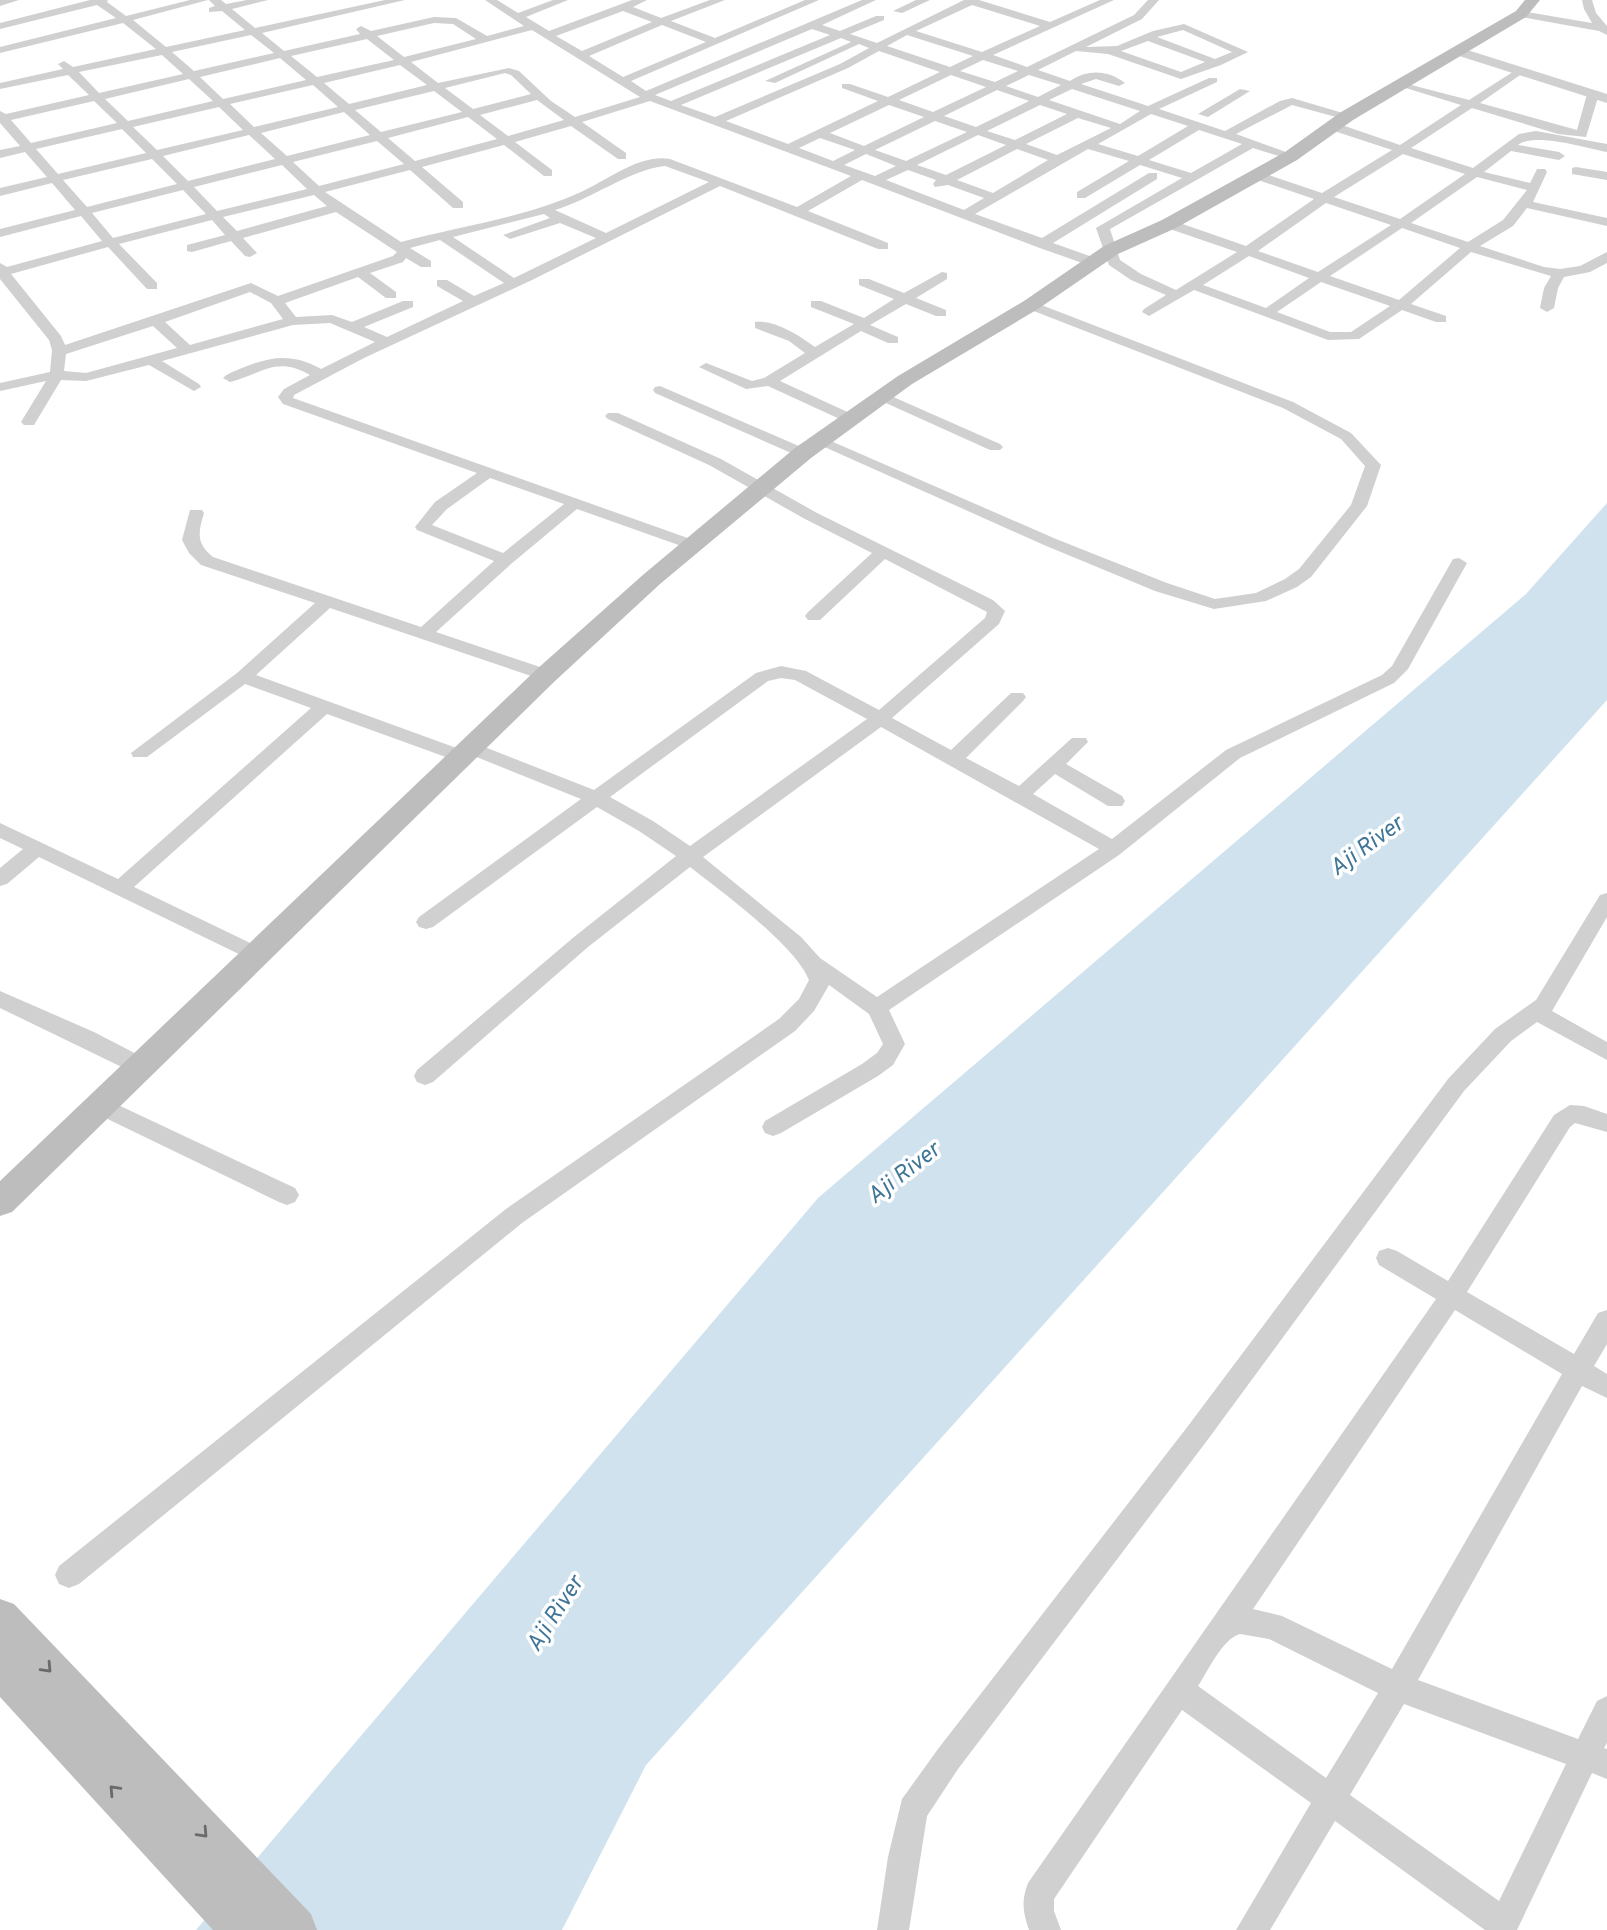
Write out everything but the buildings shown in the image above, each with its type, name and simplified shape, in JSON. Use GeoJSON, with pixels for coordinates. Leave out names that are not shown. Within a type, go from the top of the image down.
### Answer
{"type":"FeatureCollection","features":[{"type":"Feature","properties":{"kind":"main road"},"geometry":{"type":"LineString","coordinates":[[0,1202],[546,675],[693,545],[811,447],[882,396],[1045,294],[1096,248],[1169,224],[1291,156],[1400,83],[1521,14],[1533,0]]}},
{"type":"Feature","properties":{"kind":"main road"},"geometry":{"type":"LineString","coordinates":[[0,1618],[295,1930]]}},
{"type":"Feature","properties":{"kind":"main road"},"geometry":{"type":"LineString","coordinates":[[0,1667],[243,1930]]}},
{"type":"Feature","properties":{"kind":"street"},"geometry":{"type":"LineString","coordinates":[[0,3],[14,0]]}},
{"type":"Feature","properties":{"kind":"street"},"geometry":{"type":"LineString","coordinates":[[0,26],[99,0],[192,75],[338,207],[426,264]]}},
{"type":"Feature","properties":{"kind":"street"},"geometry":{"type":"LineString","coordinates":[[0,50],[203,0]]}},
{"type":"Feature","properties":{"kind":"street"},"geometry":{"type":"LineString","coordinates":[[187,15],[218,4],[263,0]]}},
{"type":"Feature","properties":{"kind":"street"},"geometry":{"type":"LineString","coordinates":[[327,0],[400,61],[548,173]]}},
{"type":"Feature","properties":{"kind":"street"},"geometry":{"type":"LineString","coordinates":[[0,86],[400,0]]}},
{"type":"Feature","properties":{"kind":"street"},"geometry":{"type":"LineString","coordinates":[[490,0],[620,82],[648,96],[1042,244],[1096,248],[1123,270],[1177,295]]}},
{"type":"Feature","properties":{"kind":"street"},"geometry":{"type":"LineString","coordinates":[[516,17],[563,0]]}},
{"type":"Feature","properties":{"kind":"street"},"geometry":{"type":"LineString","coordinates":[[546,36],[640,0]]}},
{"type":"Feature","properties":{"kind":"street"},"geometry":{"type":"LineString","coordinates":[[580,56],[720,0]]}},
{"type":"Feature","properties":{"kind":"street"},"geometry":{"type":"LineString","coordinates":[[772,0],[830,18]]}},
{"type":"Feature","properties":{"kind":"street"},"geometry":{"type":"LineString","coordinates":[[620,82],[814,0]]}},
{"type":"Feature","properties":{"kind":"street"},"geometry":{"type":"LineString","coordinates":[[29,422],[52,387],[59,369],[54,339],[1,271],[315,188],[509,142],[574,122],[648,96],[871,0]]}},
{"type":"Feature","properties":{"kind":"street"},"geometry":{"type":"LineString","coordinates":[[898,11],[925,0]]}},
{"type":"Feature","properties":{"kind":"street"},"geometry":{"type":"LineString","coordinates":[[787,149],[982,56],[1109,0]]}},
{"type":"Feature","properties":{"kind":"street"},"geometry":{"type":"LineString","coordinates":[[832,166],[1138,17],[1154,0]]}},
{"type":"Feature","properties":{"kind":"street"},"geometry":{"type":"LineString","coordinates":[[1587,0],[1587,6],[1605,31]]}},
{"type":"Feature","properties":{"kind":"street"},"geometry":{"type":"LineString","coordinates":[[715,122],[793,89],[880,47],[906,31],[972,1],[1051,26]]}},
{"type":"Feature","properties":{"kind":"street"},"geometry":{"type":"LineString","coordinates":[[218,4],[315,81],[458,205]]}},
{"type":"Feature","properties":{"kind":"street"},"geometry":{"type":"LineString","coordinates":[[1076,5],[1089,9]]}},
{"type":"Feature","properties":{"kind":"street"},"geometry":{"type":"LineString","coordinates":[[623,7],[716,42]]}},
{"type":"Feature","properties":{"kind":"street"},"geometry":{"type":"LineString","coordinates":[[1521,14],[1605,31]]}},
{"type":"Feature","properties":{"kind":"street"},"geometry":{"type":"LineString","coordinates":[[761,80],[838,35],[880,18]]}},
{"type":"Feature","properties":{"kind":"street"},"geometry":{"type":"LineString","coordinates":[[1,118],[446,20],[465,26],[486,41]]}},
{"type":"Feature","properties":{"kind":"street"},"geometry":{"type":"LineString","coordinates":[[812,25],[1121,128]]}},
{"type":"Feature","properties":{"kind":"street"},"geometry":{"type":"LineString","coordinates":[[0,154],[486,41],[531,27]]}},
{"type":"Feature","properties":{"kind":"street"},"geometry":{"type":"LineString","coordinates":[[1076,48],[1093,52],[1109,51],[1178,28],[1190,28],[1242,52],[1181,76],[1160,71],[1109,51]]}},
{"type":"Feature","properties":{"kind":"street"},"geometry":{"type":"LineString","coordinates":[[906,31],[1150,109],[1204,122],[1227,134],[1291,156]]}},
{"type":"Feature","properties":{"kind":"street"},"geometry":{"type":"LineString","coordinates":[[738,32],[767,43]]}},
{"type":"Feature","properties":{"kind":"street"},"geometry":{"type":"LineString","coordinates":[[136,41],[149,38]]}},
{"type":"Feature","properties":{"kind":"street"},"geometry":{"type":"LineString","coordinates":[[1150,38],[1217,63]]}},
{"type":"Feature","properties":{"kind":"street"},"geometry":{"type":"LineString","coordinates":[[670,105],[761,80],[859,41]]}},
{"type":"Feature","properties":{"kind":"street"},"geometry":{"type":"LineString","coordinates":[[1458,51],[1600,97],[1582,139]]}},
{"type":"Feature","properties":{"kind":"street"},"geometry":{"type":"LineString","coordinates":[[0,74],[66,58],[70,70],[153,155],[187,185],[250,253]]}},
{"type":"Feature","properties":{"kind":"street"},"geometry":{"type":"LineString","coordinates":[[720,63],[761,80],[793,89]]}},
{"type":"Feature","properties":{"kind":"street"},"geometry":{"type":"LineString","coordinates":[[0,192],[499,71],[511,71],[539,96],[622,156]]}},
{"type":"Feature","properties":{"kind":"street"},"geometry":{"type":"LineString","coordinates":[[1149,312],[1247,252],[1325,197],[1519,71]]}},
{"type":"Feature","properties":{"kind":"street"},"geometry":{"type":"LineString","coordinates":[[875,181],[1090,74],[1119,83]]}},
{"type":"Feature","properties":{"kind":"street"},"geometry":{"type":"LineString","coordinates":[[964,215],[1058,159],[1121,128],[1165,100],[1213,80]]}},
{"type":"Feature","properties":{"kind":"street"},"geometry":{"type":"LineString","coordinates":[[1400,83],[1562,131],[1607,148]]}},
{"type":"Feature","properties":{"kind":"street"},"geometry":{"type":"LineString","coordinates":[[846,86],[1058,159]]}},
{"type":"Feature","properties":{"kind":"street"},"geometry":{"type":"LineString","coordinates":[[1081,195],[1204,122],[1244,91]]}},
{"type":"Feature","properties":{"kind":"street"},"geometry":{"type":"LineString","coordinates":[[0,233],[539,96]]}},
{"type":"Feature","properties":{"kind":"street"},"geometry":{"type":"LineString","coordinates":[[1165,100],[1178,105]]}},
{"type":"Feature","properties":{"kind":"street"},"geometry":{"type":"LineString","coordinates":[[1227,134],[1292,101],[1401,149],[1474,173],[1534,188]]}},
{"type":"Feature","properties":{"kind":"street"},"geometry":{"type":"LineString","coordinates":[[689,113],[712,103]]}},
{"type":"Feature","properties":{"kind":"street"},"geometry":{"type":"LineString","coordinates":[[1191,109],[1204,122],[1223,121],[1239,127]]}},
{"type":"Feature","properties":{"kind":"street"},"geometry":{"type":"LineString","coordinates":[[915,197],[1078,113]]}},
{"type":"Feature","properties":{"kind":"street"},"geometry":{"type":"LineString","coordinates":[[1,118],[152,286]]}},
{"type":"Feature","properties":{"kind":"street"},"geometry":{"type":"LineString","coordinates":[[819,133],[993,197]]}},
{"type":"Feature","properties":{"kind":"street"},"geometry":{"type":"LineString","coordinates":[[1266,314],[1317,276],[1401,224],[1519,138],[1536,135],[1582,139]]}},
{"type":"Feature","properties":{"kind":"street"},"geometry":{"type":"LineString","coordinates":[[1096,248],[1107,224],[1252,143]]}},
{"type":"Feature","properties":{"kind":"street"},"geometry":{"type":"LineString","coordinates":[[1088,145],[1192,177]]}},
{"type":"Feature","properties":{"kind":"street"},"geometry":{"type":"LineString","coordinates":[[1509,147],[1559,156]]}},
{"type":"Feature","properties":{"kind":"street"},"geometry":{"type":"LineString","coordinates":[[277,301],[398,259],[402,249],[440,235],[577,199],[666,162],[883,246]]}},
{"type":"Feature","properties":{"kind":"street"},"geometry":{"type":"LineString","coordinates":[[1576,171],[1607,176]]}},
{"type":"Feature","properties":{"kind":"street"},"geometry":{"type":"LineString","coordinates":[[1192,285],[1328,336],[1354,336],[1401,304],[1470,246],[1499,230],[1525,204],[1541,172]]}},
{"type":"Feature","properties":{"kind":"street"},"geometry":{"type":"LineString","coordinates":[[1256,175],[1542,271],[1559,274],[1601,268],[1607,256]]}},
{"type":"Feature","properties":{"kind":"street"},"geometry":{"type":"LineString","coordinates":[[798,212],[860,176]]}},
{"type":"Feature","properties":{"kind":"street"},"geometry":{"type":"LineString","coordinates":[[1042,244],[1153,176]]}},
{"type":"Feature","properties":{"kind":"street"},"geometry":{"type":"LineString","coordinates":[[693,545],[288,401],[285,397],[289,392],[320,375],[719,182]]}},
{"type":"Feature","properties":{"kind":"street"},"geometry":{"type":"LineString","coordinates":[[1525,204],[1607,222]]}},
{"type":"Feature","properties":{"kind":"street"},"geometry":{"type":"LineString","coordinates":[[192,248],[338,207]]}},
{"type":"Feature","properties":{"kind":"street"},"geometry":{"type":"LineString","coordinates":[[545,209],[560,219],[606,237]]}},
{"type":"Feature","properties":{"kind":"street"},"geometry":{"type":"LineString","coordinates":[[510,235],[560,219]]}},
{"type":"Feature","properties":{"kind":"street"},"geometry":{"type":"LineString","coordinates":[[1169,224],[1441,319]]}},
{"type":"Feature","properties":{"kind":"street"},"geometry":{"type":"LineString","coordinates":[[440,235],[513,283]]}},
{"type":"Feature","properties":{"kind":"street"},"geometry":{"type":"LineString","coordinates":[[1042,244],[1096,248]]}},
{"type":"Feature","properties":{"kind":"street"},"geometry":{"type":"LineString","coordinates":[[358,271],[391,295]]}},
{"type":"Feature","properties":{"kind":"street"},"geometry":{"type":"LineString","coordinates":[[234,273],[251,287],[277,301],[292,321]]}},
{"type":"Feature","properties":{"kind":"street"},"geometry":{"type":"LineString","coordinates":[[1548,308],[1551,288],[1559,274]]}},
{"type":"Feature","properties":{"kind":"street"},"geometry":{"type":"LineString","coordinates":[[706,367],[751,386],[769,381],[942,276]]}},
{"type":"Feature","properties":{"kind":"street"},"geometry":{"type":"LineString","coordinates":[[864,282],[941,313]]}},
{"type":"Feature","properties":{"kind":"street"},"geometry":{"type":"LineString","coordinates":[[442,283],[474,302]]}},
{"type":"Feature","properties":{"kind":"street"},"geometry":{"type":"LineString","coordinates":[[54,339],[155,321],[251,287]]}},
{"type":"Feature","properties":{"kind":"street"},"geometry":{"type":"LineString","coordinates":[[660,390],[1205,603],[1260,597],[1291,583],[1322,555],[1360,506],[1373,465],[1346,436],[1289,405],[1045,294]]}},
{"type":"Feature","properties":{"kind":"street"},"geometry":{"type":"LineString","coordinates":[[353,327],[408,304]]}},
{"type":"Feature","properties":{"kind":"street"},"geometry":{"type":"LineString","coordinates":[[816,304],[893,340]]}},
{"type":"Feature","properties":{"kind":"street"},"geometry":{"type":"LineString","coordinates":[[0,387],[55,374],[86,377],[292,321],[332,319],[387,342]]}},
{"type":"Feature","properties":{"kind":"street"},"geometry":{"type":"LineString","coordinates":[[155,321],[188,350]]}},
{"type":"Feature","properties":{"kind":"street"},"geometry":{"type":"LineString","coordinates":[[760,325],[800,342],[816,353]]}},
{"type":"Feature","properties":{"kind":"street"},"geometry":{"type":"LineString","coordinates":[[230,378],[283,359],[302,363],[320,375]]}},
{"type":"Feature","properties":{"kind":"street"},"geometry":{"type":"LineString","coordinates":[[152,361],[194,387]]}},
{"type":"Feature","properties":{"kind":"street"},"geometry":{"type":"LineString","coordinates":[[769,381],[849,418]]}},
{"type":"Feature","properties":{"kind":"street"},"geometry":{"type":"LineString","coordinates":[[882,396],[995,447]]}},
{"type":"Feature","properties":{"kind":"street"},"geometry":{"type":"LineString","coordinates":[[425,1076],[581,942],[688,857],[881,718],[993,620],[996,611],[987,604],[811,516],[715,462],[613,416]]}},
{"type":"Feature","properties":{"kind":"street"},"geometry":{"type":"LineString","coordinates":[[487,472],[435,512],[423,527],[505,560]]}},
{"type":"Feature","properties":{"kind":"street"},"geometry":{"type":"LineString","coordinates":[[423,635],[505,560],[574,504]]}},
{"type":"Feature","properties":{"kind":"street"},"geometry":{"type":"LineString","coordinates":[[196,513],[189,536],[191,544],[207,561],[546,675]]}},
{"type":"Feature","properties":{"kind":"street"},"geometry":{"type":"LineString","coordinates":[[814,616],[883,552]]}},
{"type":"Feature","properties":{"kind":"street"},"geometry":{"type":"LineString","coordinates":[[877,1008],[1112,850],[1233,754],[1388,679],[1399,669],[1459,563]]}},
{"type":"Feature","properties":{"kind":"street"},"geometry":{"type":"LineString","coordinates":[[140,753],[243,677],[328,601]]}},
{"type":"Feature","properties":{"kind":"street"},"geometry":{"type":"LineString","coordinates":[[426,922],[762,677],[781,673],[800,675],[881,718],[1098,838],[1112,850]]}},
{"type":"Feature","properties":{"kind":"street"},"geometry":{"type":"LineString","coordinates":[[243,677],[466,752],[536,771],[593,798],[648,828],[688,857],[794,942],[813,963],[877,1008],[889,1028],[894,1044],[885,1059],[814,1105],[773,1127]]}},
{"type":"Feature","properties":{"kind":"street"},"geometry":{"type":"LineString","coordinates":[[953,759],[1017,697]]}},
{"type":"Feature","properties":{"kind":"street"},"geometry":{"type":"LineString","coordinates":[[121,887],[325,705]]}},
{"type":"Feature","properties":{"kind":"street"},"geometry":{"type":"LineString","coordinates":[[1020,796],[1079,742]]}},
{"type":"Feature","properties":{"kind":"street"},"geometry":{"type":"LineString","coordinates":[[1054,765],[1115,801]]}},
{"type":"Feature","properties":{"kind":"street"},"geometry":{"type":"LineString","coordinates":[[0,830],[256,954]]}},
{"type":"Feature","properties":{"kind":"street"},"geometry":{"type":"LineString","coordinates":[[0,879],[36,849]]}},
{"type":"Feature","properties":{"kind":"street"},"geometry":{"type":"LineString","coordinates":[[893,1930],[902,1857],[913,1810],[948,1759],[1197,1434],[1456,1085],[1503,1035],[1538,1013],[1578,953],[1607,900]]}},
{"type":"Feature","properties":{"kind":"street"},"geometry":{"type":"LineString","coordinates":[[69,1575],[514,1216],[787,1025],[804,1010],[816,992],[820,980],[813,963]]}},
{"type":"Feature","properties":{"kind":"street"},"geometry":{"type":"LineString","coordinates":[[0,1000],[86,1038],[140,1066]]}},
{"type":"Feature","properties":{"kind":"street"},"geometry":{"type":"LineString","coordinates":[[1538,1013],[1607,1052]]}},
{"type":"Feature","properties":{"kind":"street"},"geometry":{"type":"LineString","coordinates":[[99,1105],[287,1195]]}},
{"type":"Feature","properties":{"kind":"street"},"geometry":{"type":"LineString","coordinates":[[1045,1930],[1038,1911],[1039,1894],[1452,1295],[1562,1121],[1570,1114],[1584,1115],[1607,1123]]}},
{"type":"Feature","properties":{"kind":"street"},"geometry":{"type":"LineString","coordinates":[[1388,1258],[1607,1387]]}},
{"type":"Feature","properties":{"kind":"street"},"geometry":{"type":"LineString","coordinates":[[1252,1930],[1398,1687],[1577,1369],[1607,1321]]}},
{"type":"Feature","properties":{"kind":"street"},"geometry":{"type":"LineString","coordinates":[[1226,1624],[1240,1620],[1272,1626],[1398,1687],[1596,1759]]}},
{"type":"Feature","properties":{"kind":"street"},"geometry":{"type":"LineString","coordinates":[[1179,1690],[1502,1927],[1596,1759],[1607,1711]]}},
{"type":"Feature","properties":{"kind":"water","name":"Aji River"},"geometry":{"type":"Polygon","coordinates":[[[1607,503],[1607,700],[646,1765],[562,1930],[196,1930],[818,1198],[1526,594],[1607,503]]]}}]}
